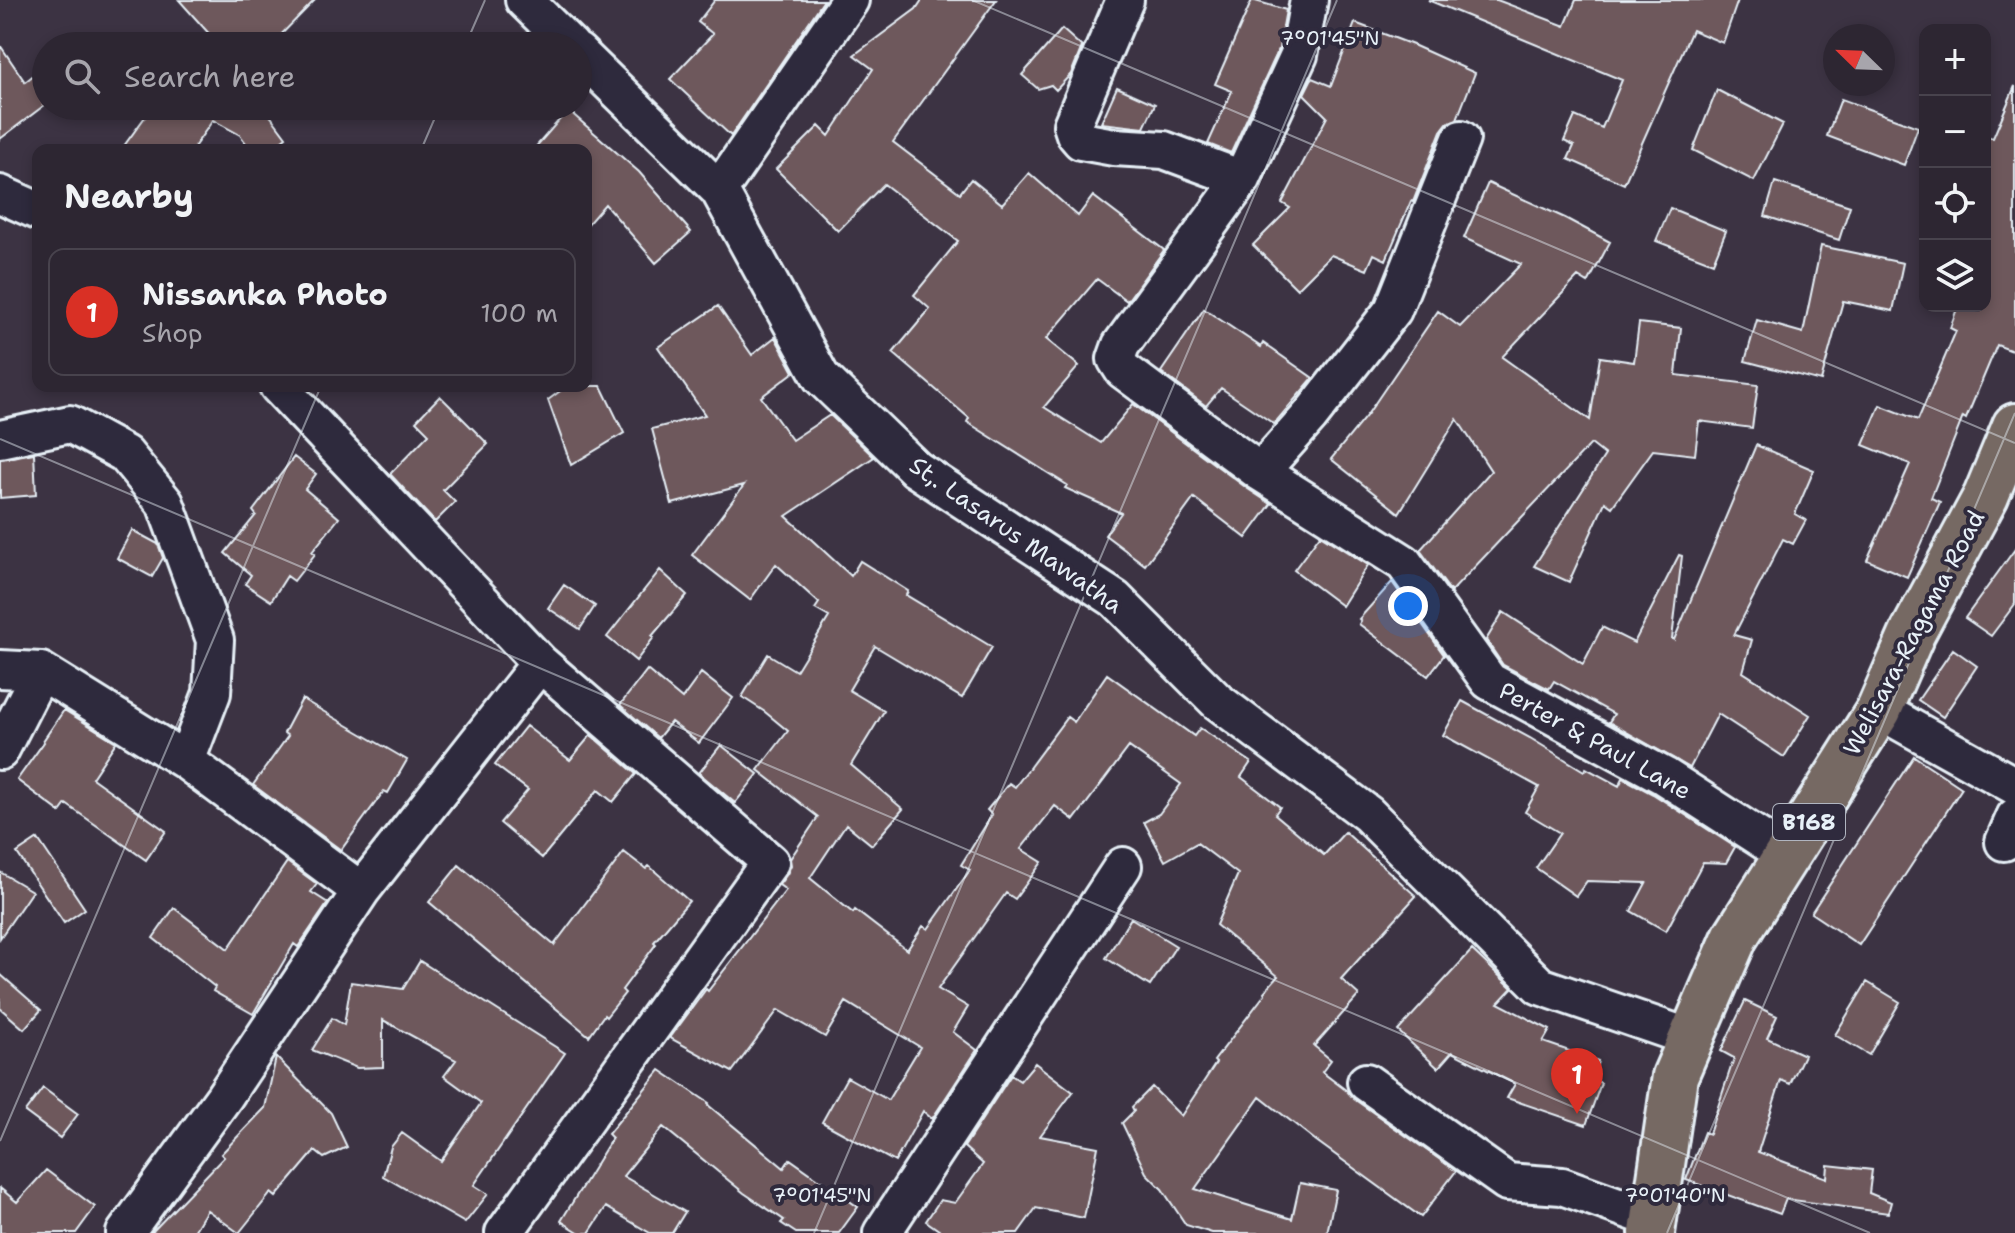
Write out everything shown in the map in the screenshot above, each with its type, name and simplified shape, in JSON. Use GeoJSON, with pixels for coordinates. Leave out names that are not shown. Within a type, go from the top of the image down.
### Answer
{"type":"FeatureCollection","features":[{"type":"Feature","properties":{"kind":"main road","name":"Welisara-Ragama Road"},"geometry":{"type":"LineString","coordinates":[[1653,1226],[1675,1076],[1735,937],[1879,710],[1913,632],[1986,496],[2015,426]]}},
{"type":"Feature","properties":{"kind":"street"},"geometry":{"type":"LineString","coordinates":[[524,0],[557,32]]}},
{"type":"Feature","properties":{"kind":"street"},"geometry":{"type":"LineString","coordinates":[[719,190],[850,0]]}},
{"type":"Feature","properties":{"kind":"street"},"geometry":{"type":"LineString","coordinates":[[1125,0],[1072,125],[1075,134],[1081,141],[1114,147],[1164,150],[1242,179],[1299,55],[1309,0]]}},
{"type":"Feature","properties":{"kind":"street","name":"St,. Lasarus Mawatha"},"geometry":{"type":"LineString","coordinates":[[592,66],[719,190],[821,377],[916,469],[1115,599],[1217,701],[1368,814],[1540,986],[1691,1038]]}},
{"type":"Feature","properties":{"kind":"street"},"geometry":{"type":"LineString","coordinates":[[1260,472],[1310,416],[1393,310],[1461,139]]}},
{"type":"Feature","properties":{"kind":"street","name":"Perter & Paul Lane"},"geometry":{"type":"LineString","coordinates":[[1242,179],[1121,345],[1116,359],[1123,370],[1260,472],[1404,563],[1489,681],[1664,776],[1788,856]]}},
{"type":"Feature","properties":{"kind":"street"},"geometry":{"type":"LineString","coordinates":[[0,194],[32,208]]}},
{"type":"Feature","properties":{"kind":"street"},"geometry":{"type":"LineString","coordinates":[[284,392],[540,663],[770,862],[504,1233]]}},
{"type":"Feature","properties":{"kind":"street"},"geometry":{"type":"LineString","coordinates":[[0,439],[70,424],[125,454],[165,503],[215,640],[212,693],[186,761]]}},
{"type":"Feature","properties":{"kind":"street"},"geometry":{"type":"LineString","coordinates":[[125,1233],[224,1097],[361,891],[540,663]]}},
{"type":"Feature","properties":{"kind":"street"},"geometry":{"type":"LineString","coordinates":[[0,669],[41,671],[186,761],[361,891]]}},
{"type":"Feature","properties":{"kind":"street"},"geometry":{"type":"LineString","coordinates":[[0,751],[41,671]]}},
{"type":"Feature","properties":{"kind":"street"},"geometry":{"type":"LineString","coordinates":[[1879,710],[2015,786]]}},
{"type":"Feature","properties":{"kind":"street"},"geometry":{"type":"LineString","coordinates":[[882,1233],[1123,866]]}},
{"type":"Feature","properties":{"kind":"street"},"geometry":{"type":"LineString","coordinates":[[1366,1082],[1507,1182],[1562,1186],[1653,1226]]}},
{"type":"Feature","properties":{"kind":"building"},"geometry":{"type":"Polygon","coordinates":[[[179,0],[315,0],[284,32],[208,32],[179,0]]]}},
{"type":"Feature","properties":{"kind":"building"},"geometry":{"type":"Polygon","coordinates":[[[715,0],[824,0],[731,136],[670,79],[713,34],[698,22],[715,0]]]}},
{"type":"Feature","properties":{"kind":"building"},"geometry":{"type":"Polygon","coordinates":[[[922,0],[996,0],[893,142],[960,193],[971,179],[1002,204],[1029,173],[1078,216],[1093,196],[1164,250],[1127,301],[1097,279],[1046,339],[1079,366],[1044,407],[1101,443],[1133,404],[1271,504],[1246,538],[1194,498],[1145,565],[1105,535],[1121,513],[1065,488],[1067,485],[967,422],[969,418],[893,353],[930,309],[914,295],[958,241],[884,184],[838,231],[776,169],[819,126],[829,136],[873,69],[854,55],[916,9],[922,0]]]}},
{"type":"Feature","properties":{"kind":"building"},"geometry":{"type":"Polygon","coordinates":[[[1252,0],[1286,10],[1279,49],[1231,153],[1208,144],[1232,91],[1215,84],[1252,0]]]}},
{"type":"Feature","properties":{"kind":"building"},"geometry":{"type":"Polygon","coordinates":[[[1428,0],[1497,0],[1565,26],[1576,0],[1738,0],[1723,43],[1692,30],[1624,184],[1568,159],[1574,146],[1564,141],[1575,116],[1602,128],[1622,80],[1428,0]]]}},
{"type":"Feature","properties":{"kind":"building"},"geometry":{"type":"Polygon","coordinates":[[[1355,23],[1475,73],[1457,119],[1447,123],[1441,131],[1386,260],[1374,254],[1367,270],[1331,255],[1297,289],[1253,245],[1290,208],[1282,203],[1327,117],[1304,94],[1312,78],[1331,86],[1355,23]]]}},
{"type":"Feature","properties":{"kind":"building"},"geometry":{"type":"Polygon","coordinates":[[[1062,29],[1082,47],[1071,74],[1056,90],[1051,85],[1038,89],[1022,75],[1062,29]]]}},
{"type":"Feature","properties":{"kind":"building"},"geometry":{"type":"Polygon","coordinates":[[[0,45],[25,82],[32,76],[32,115],[0,139],[0,45]]]}},
{"type":"Feature","properties":{"kind":"building"},"geometry":{"type":"Polygon","coordinates":[[[2015,86],[2015,352],[1997,345],[1966,419],[1963,417],[1931,498],[1940,502],[1907,577],[1867,560],[1910,464],[1863,445],[1880,405],[1918,420],[1956,331],[1950,328],[1956,312],[1991,312],[1993,138],[2015,86]]]}},
{"type":"Feature","properties":{"kind":"building"},"geometry":{"type":"Polygon","coordinates":[[[1117,87],[1155,104],[1144,128],[1101,123],[1117,87]]]}},
{"type":"Feature","properties":{"kind":"building"},"geometry":{"type":"Polygon","coordinates":[[[1717,90],[1783,124],[1754,181],[1693,150],[1717,90]]]}},
{"type":"Feature","properties":{"kind":"building"},"geometry":{"type":"Polygon","coordinates":[[[1841,99],[1918,127],[1904,165],[1827,136],[1841,99]]]}},
{"type":"Feature","properties":{"kind":"building"},"geometry":{"type":"Polygon","coordinates":[[[143,120],[213,120],[196,144],[125,144],[143,120]]]}},
{"type":"Feature","properties":{"kind":"building"},"geometry":{"type":"Polygon","coordinates":[[[213,120],[273,120],[286,137],[277,144],[247,144],[240,135],[213,120]]]}},
{"type":"Feature","properties":{"kind":"building"},"geometry":{"type":"Polygon","coordinates":[[[559,120],[579,120],[639,172],[691,232],[656,263],[605,204],[592,219],[592,144],[538,144],[559,120]]]}},
{"type":"Feature","properties":{"kind":"building"},"geometry":{"type":"Polygon","coordinates":[[[1775,182],[1850,206],[1839,240],[1765,216],[1775,182]]]}},
{"type":"Feature","properties":{"kind":"building"},"geometry":{"type":"Polygon","coordinates":[[[1488,183],[1610,242],[1588,283],[1578,277],[1502,357],[1590,420],[1600,357],[1634,362],[1639,323],[1681,328],[1676,375],[1758,385],[1752,428],[1699,421],[1695,455],[1653,450],[1612,507],[1605,502],[1569,582],[1534,566],[1605,455],[1591,444],[1451,592],[1420,550],[1491,471],[1457,419],[1399,513],[1331,459],[1367,415],[1438,311],[1460,327],[1521,264],[1464,238],[1488,183]]]}},
{"type":"Feature","properties":{"kind":"building"},"geometry":{"type":"Polygon","coordinates":[[[1670,208],[1726,231],[1713,263],[1656,241],[1670,208]]]}},
{"type":"Feature","properties":{"kind":"building"},"geometry":{"type":"Polygon","coordinates":[[[1821,246],[1903,263],[1893,311],[1843,301],[1821,381],[1745,361],[1757,320],[1803,333],[1821,246]]]}},
{"type":"Feature","properties":{"kind":"building"},"geometry":{"type":"Polygon","coordinates":[[[718,306],[752,355],[775,337],[794,372],[761,397],[792,440],[830,415],[874,457],[786,516],[851,576],[860,561],[908,591],[906,595],[992,647],[962,698],[875,646],[849,690],[884,711],[851,765],[903,809],[872,845],[846,824],[810,878],[853,913],[855,910],[907,950],[923,926],[928,929],[970,870],[961,865],[992,815],[987,810],[1009,783],[1015,787],[1067,717],[1074,722],[1107,674],[1194,736],[1200,728],[1251,762],[1241,777],[1280,807],[1275,814],[1324,855],[1345,832],[1416,896],[1341,979],[1359,995],[1314,1046],[1331,1060],[1322,1072],[1354,1099],[1456,1171],[1421,1217],[1260,1097],[1195,1189],[1292,1219],[1300,1183],[1336,1190],[1327,1233],[1212,1233],[1186,1225],[1162,1189],[1146,1173],[1122,1123],[1134,1111],[1132,1107],[1152,1087],[1181,1116],[1216,1063],[1214,1061],[1278,976],[1216,925],[1238,874],[1197,843],[1165,861],[1144,822],[1159,814],[1181,784],[1129,747],[1074,820],[1055,806],[1021,849],[1042,862],[1015,899],[1006,893],[938,989],[968,1007],[953,1032],[977,1050],[932,1119],[923,1111],[895,1162],[822,1122],[847,1077],[888,1100],[920,1047],[846,1002],[825,1037],[778,1010],[732,1072],[670,1038],[786,890],[779,885],[791,865],[790,859],[818,817],[758,770],[788,731],[742,697],[768,654],[796,671],[829,617],[815,609],[819,603],[776,564],[750,600],[692,555],[744,485],[672,504],[652,429],[705,415],[658,347],[718,306]]]}},
{"type":"Feature","properties":{"kind":"building"},"geometry":{"type":"Polygon","coordinates":[[[1204,309],[1261,347],[1263,343],[1313,378],[1274,424],[1221,388],[1206,406],[1161,372],[1204,309]]]}},
{"type":"Feature","properties":{"kind":"building"},"geometry":{"type":"Polygon","coordinates":[[[592,386],[601,386],[624,433],[571,465],[548,400],[559,392],[592,392],[592,386]]]}},
{"type":"Feature","properties":{"kind":"building"},"geometry":{"type":"Polygon","coordinates":[[[440,396],[488,444],[443,490],[455,502],[435,522],[390,474],[429,434],[416,421],[440,396]]]}},
{"type":"Feature","properties":{"kind":"building"},"geometry":{"type":"Polygon","coordinates":[[[1756,445],[1814,470],[1795,514],[1806,520],[1793,544],[1783,539],[1734,635],[1752,640],[1743,672],[1810,715],[1784,757],[1718,714],[1690,768],[1609,722],[1614,714],[1554,681],[1549,689],[1503,665],[1486,640],[1503,612],[1583,664],[1602,627],[1634,643],[1679,555],[1682,556],[1674,640],[1756,445]]]}},
{"type":"Feature","properties":{"kind":"building"},"geometry":{"type":"Polygon","coordinates":[[[34,453],[36,495],[0,498],[0,459],[34,453]]]}},
{"type":"Feature","properties":{"kind":"building"},"geometry":{"type":"Polygon","coordinates":[[[294,457],[316,474],[305,489],[339,518],[294,581],[287,576],[271,601],[245,584],[251,575],[225,553],[256,515],[253,511],[294,457]]]}},
{"type":"Feature","properties":{"kind":"building"},"geometry":{"type":"Polygon","coordinates":[[[132,530],[158,544],[163,558],[152,577],[117,558],[132,530]]]}},
{"type":"Feature","properties":{"kind":"building"},"geometry":{"type":"Polygon","coordinates":[[[1320,535],[1368,565],[1342,606],[1294,570],[1320,535]]]}},
{"type":"Feature","properties":{"kind":"building"},"geometry":{"type":"Polygon","coordinates":[[[2015,549],[2015,604],[1991,636],[1965,618],[2015,549]]]}},
{"type":"Feature","properties":{"kind":"building"},"geometry":{"type":"Polygon","coordinates":[[[660,570],[687,595],[652,636],[636,661],[607,637],[660,570]]]}},
{"type":"Feature","properties":{"kind":"building"},"geometry":{"type":"Polygon","coordinates":[[[1392,582],[1444,655],[1428,676],[1359,624],[1359,619],[1392,582]]]}},
{"type":"Feature","properties":{"kind":"building"},"geometry":{"type":"Polygon","coordinates":[[[564,585],[595,606],[580,629],[548,608],[564,585]]]}},
{"type":"Feature","properties":{"kind":"building"},"geometry":{"type":"Polygon","coordinates":[[[1953,649],[1977,666],[1943,717],[1918,700],[1953,649]]]}},
{"type":"Feature","properties":{"kind":"building"},"geometry":{"type":"Polygon","coordinates":[[[647,670],[682,699],[701,673],[733,698],[699,743],[671,722],[658,738],[620,705],[647,670]]]}},
{"type":"Feature","properties":{"kind":"building"},"geometry":{"type":"Polygon","coordinates":[[[302,699],[407,760],[388,793],[384,791],[341,850],[253,785],[288,736],[284,733],[302,699]]]}},
{"type":"Feature","properties":{"kind":"building"},"geometry":{"type":"Polygon","coordinates":[[[1462,701],[1584,771],[1586,768],[1619,786],[1623,778],[1653,794],[1735,847],[1726,863],[1703,862],[1666,931],[1631,911],[1646,883],[1587,881],[1576,896],[1536,868],[1560,833],[1525,812],[1539,787],[1443,735],[1462,701]]]}},
{"type":"Feature","properties":{"kind":"building"},"geometry":{"type":"Polygon","coordinates":[[[64,710],[116,742],[92,778],[166,831],[146,860],[66,804],[60,812],[17,780],[64,710]]]}},
{"type":"Feature","properties":{"kind":"building"},"geometry":{"type":"Polygon","coordinates":[[[526,726],[570,760],[591,735],[636,774],[613,802],[598,790],[542,858],[500,823],[528,790],[495,765],[526,726]]]}},
{"type":"Feature","properties":{"kind":"building"},"geometry":{"type":"Polygon","coordinates":[[[721,745],[758,774],[735,803],[699,773],[721,745]]]}},
{"type":"Feature","properties":{"kind":"building"},"geometry":{"type":"Polygon","coordinates":[[[1914,756],[1962,788],[1859,945],[1811,913],[1914,756]]]}},
{"type":"Feature","properties":{"kind":"building"},"geometry":{"type":"Polygon","coordinates":[[[38,839],[85,909],[64,923],[17,853],[38,839]]]}},
{"type":"Feature","properties":{"kind":"building"},"geometry":{"type":"Polygon","coordinates":[[[624,852],[646,869],[649,866],[689,901],[654,942],[656,944],[622,990],[625,993],[589,1036],[429,902],[459,865],[554,945],[624,852]]]}},
{"type":"Feature","properties":{"kind":"building"},"geometry":{"type":"Polygon","coordinates":[[[287,862],[317,884],[311,892],[328,903],[298,947],[294,944],[253,1014],[213,991],[215,987],[153,938],[174,908],[228,949],[287,862]]]}},
{"type":"Feature","properties":{"kind":"building"},"geometry":{"type":"Polygon","coordinates":[[[0,872],[32,891],[0,938],[0,872]]]}},
{"type":"Feature","properties":{"kind":"building"},"geometry":{"type":"Polygon","coordinates":[[[1131,918],[1176,946],[1150,986],[1106,958],[1131,918]]]}},
{"type":"Feature","properties":{"kind":"building"},"geometry":{"type":"Polygon","coordinates":[[[1472,950],[1512,988],[1498,1003],[1550,1030],[1543,1042],[1598,1061],[1593,1079],[1601,1083],[1586,1125],[1507,1098],[1515,1084],[1452,1052],[1438,1068],[1398,1031],[1472,950]]]}},
{"type":"Feature","properties":{"kind":"building"},"geometry":{"type":"Polygon","coordinates":[[[420,961],[565,1053],[474,1185],[488,1194],[465,1223],[383,1176],[391,1147],[402,1133],[441,1161],[481,1103],[444,1076],[456,1060],[383,1020],[383,1067],[357,1068],[312,1050],[332,1018],[344,1025],[351,982],[403,989],[420,961]]]}},
{"type":"Feature","properties":{"kind":"building"},"geometry":{"type":"Polygon","coordinates":[[[0,974],[41,1010],[24,1029],[0,1008],[0,974]]]}},
{"type":"Feature","properties":{"kind":"building"},"geometry":{"type":"Polygon","coordinates":[[[1867,982],[1900,1002],[1869,1055],[1835,1035],[1867,982]]]}},
{"type":"Feature","properties":{"kind":"building"},"geometry":{"type":"Polygon","coordinates":[[[1745,1001],[1777,1016],[1767,1038],[1804,1055],[1790,1084],[1781,1080],[1758,1152],[1827,1178],[1828,1165],[1872,1170],[1869,1193],[1891,1202],[1888,1213],[1786,1199],[1780,1214],[1686,1180],[1704,1132],[1709,1134],[1734,1058],[1721,1051],[1745,1001]]]}},
{"type":"Feature","properties":{"kind":"building"},"geometry":{"type":"Polygon","coordinates":[[[276,1057],[331,1113],[347,1147],[324,1158],[315,1151],[276,1197],[271,1193],[239,1233],[207,1210],[193,1233],[151,1233],[224,1157],[221,1154],[265,1108],[276,1057]]]}},
{"type":"Feature","properties":{"kind":"building"},"geometry":{"type":"Polygon","coordinates":[[[1035,1063],[1073,1092],[1040,1136],[1098,1147],[1084,1218],[1036,1208],[1018,1233],[943,1233],[926,1221],[940,1200],[955,1203],[983,1164],[964,1147],[1011,1075],[1020,1081],[1035,1063]]]}},
{"type":"Feature","properties":{"kind":"building"},"geometry":{"type":"Polygon","coordinates":[[[660,1070],[709,1103],[784,1168],[790,1159],[858,1207],[839,1233],[796,1233],[781,1223],[784,1220],[744,1193],[663,1127],[623,1176],[685,1212],[672,1233],[650,1233],[606,1207],[589,1233],[580,1233],[561,1221],[612,1138],[608,1134],[660,1070]]]}},
{"type":"Feature","properties":{"kind":"building"},"geometry":{"type":"Polygon","coordinates":[[[43,1088],[78,1114],[60,1138],[25,1112],[43,1088]]]}},
{"type":"Feature","properties":{"kind":"building"},"geometry":{"type":"Polygon","coordinates":[[[46,1170],[95,1207],[76,1233],[0,1233],[0,1188],[17,1202],[46,1170]]]}},
{"type":"Feature","properties":{"kind":"place","name":"Nissanka Photo"},"geometry":{"type":"Point","coordinates":[1577,1114]}}]}
